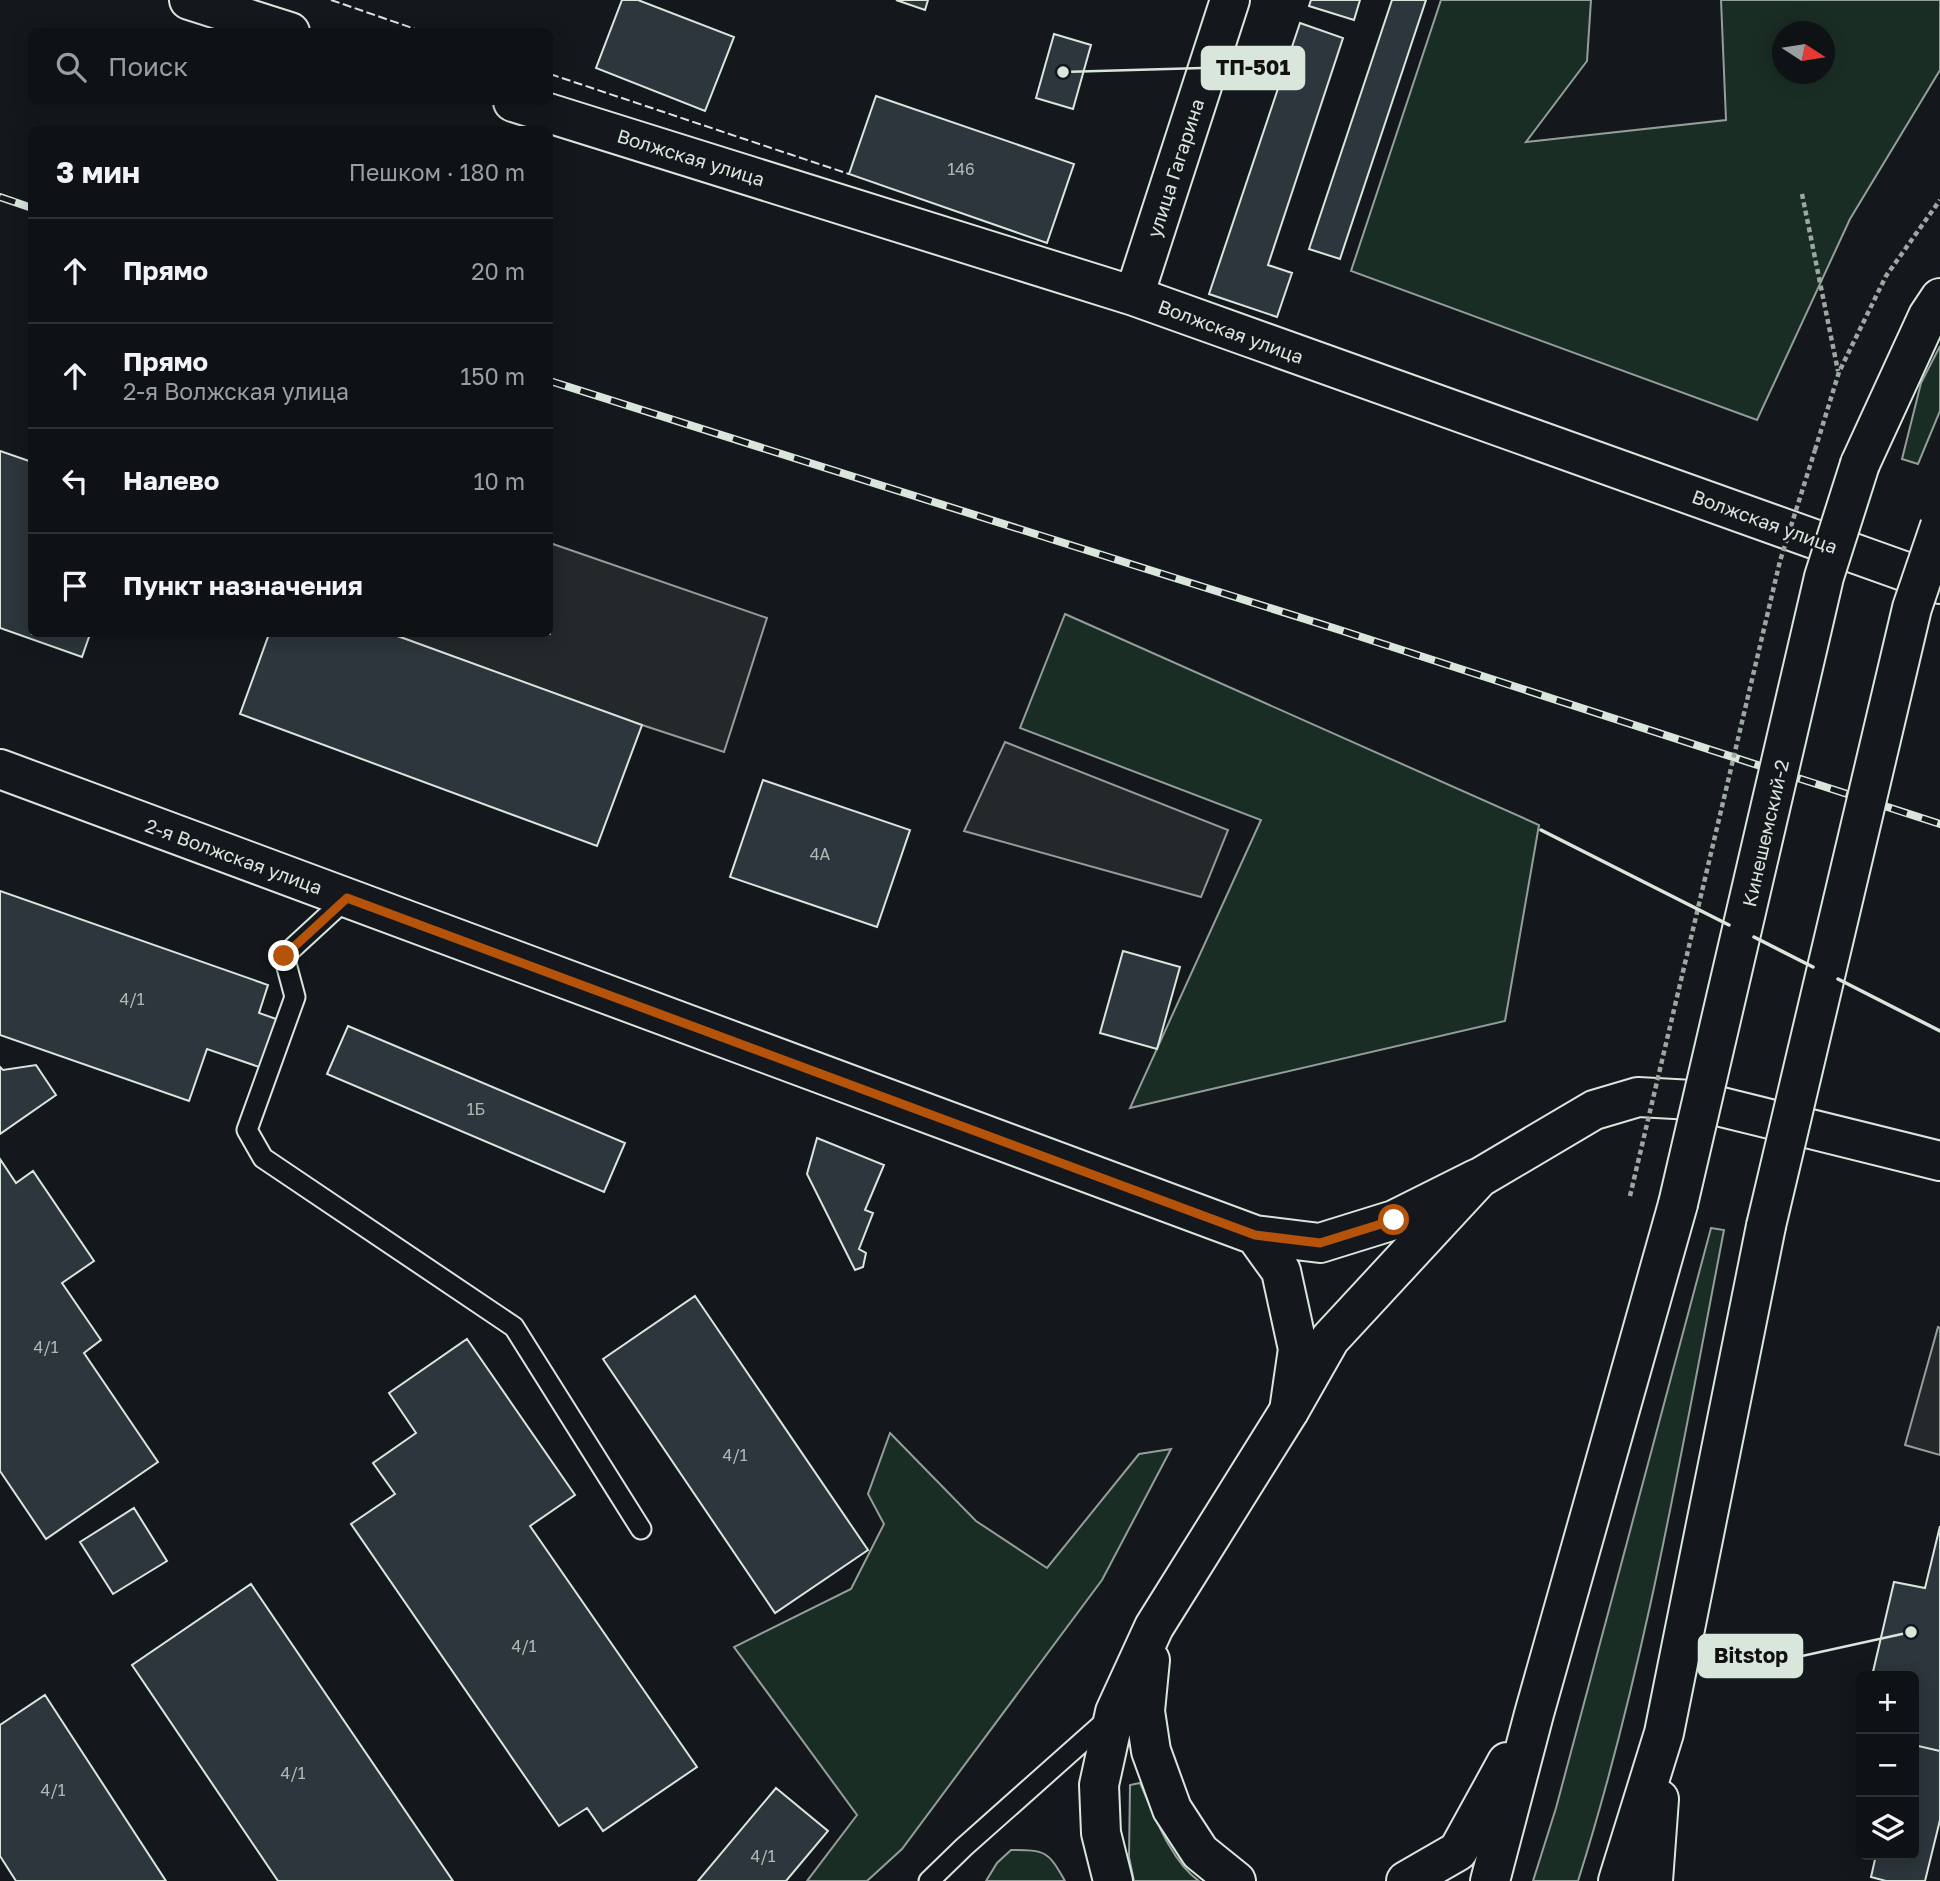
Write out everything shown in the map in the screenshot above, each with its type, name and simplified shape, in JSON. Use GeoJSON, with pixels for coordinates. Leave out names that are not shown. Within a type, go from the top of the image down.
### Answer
{"type":"FeatureCollection","features":[{"type":"Feature","properties":{"kind":"main road"},"geometry":{"type":"LineString","coordinates":[[189,0],[277,28]]}},
{"type":"Feature","properties":{"kind":"main road","name":"улица Гагарина"},"geometry":{"type":"LineString","coordinates":[[1134,296],[1230,0]]}},
{"type":"Feature","properties":{"kind":"main road","name":"Волжская улица"},"geometry":{"type":"LineString","coordinates":[[523,105],[1134,296],[1940,584]]}},
{"type":"Feature","properties":{"kind":"main road","name":"Кинешемский-2"},"geometry":{"type":"LineString","coordinates":[[1534,1714],[1678,1204],[1821,591],[1860,464],[1927,316],[1940,298]]}},
{"type":"Feature","properties":{"kind":"main road"},"geometry":{"type":"LineString","coordinates":[[1618,1881],[1664,1733],[1766,1226],[1912,608],[1940,526]]}},
{"type":"Feature","properties":{"kind":"main road","name":"2-я Волжская улица"},"geometry":{"type":"LineString","coordinates":[[0,769],[1255,1235],[1320,1243],[1394,1220],[1479,1178]]}},
{"type":"Feature","properties":{"kind":"main road"},"geometry":{"type":"LineString","coordinates":[[1113,1881],[1101,1833],[1099,1785],[1115,1712],[1154,1627],[1289,1411],[1330,1339],[1479,1178],[1594,1110],[1639,1097],[1693,1100],[1940,1161]]}},
{"type":"Feature","properties":{"kind":"main road"},"geometry":{"type":"LineString","coordinates":[[1255,1235],[1281,1271],[1298,1349],[1289,1411]]}},
{"type":"Feature","properties":{"kind":"main road"},"geometry":{"type":"LineString","coordinates":[[1154,1627],[1145,1711],[1151,1751],[1172,1809],[1199,1852],[1236,1881]]}},
{"type":"Feature","properties":{"kind":"main road"},"geometry":{"type":"LineString","coordinates":[[1406,1881],[1458,1850],[1534,1714]]}},
{"type":"Feature","properties":{"kind":"main road"},"geometry":{"type":"LineString","coordinates":[[1490,1881],[1534,1714]]}},
{"type":"Feature","properties":{"kind":"main road"},"geometry":{"type":"LineString","coordinates":[[1653,1881],[1664,1733]]}},
{"type":"Feature","properties":{"kind":"lane"},"geometry":{"type":"LineString","coordinates":[[347,898],[284,956],[295,997],[247,1130],[263,1158],[514,1327],[641,1529]]}},
{"type":"Feature","properties":{"kind":"lane"},"geometry":{"type":"LineString","coordinates":[[929,1881],[1115,1712]]}},
{"type":"Feature","properties":{"kind":"path"},"geometry":{"type":"LineString","coordinates":[[1802,194],[1839,372]]}},
{"type":"Feature","properties":{"kind":"path"},"geometry":{"type":"LineString","coordinates":[[1630,1196],[1780,561],[1839,372],[1886,276],[1940,200]]}},
{"type":"Feature","properties":{"kind":"green space"},"geometry":{"type":"Polygon","coordinates":[[[1441,0],[1591,0],[1587,61],[1526,142],[1726,120],[1721,0],[1940,0],[1940,70],[1850,219],[1757,420],[1351,271],[1441,0]]]}},
{"type":"Feature","properties":{"kind":"green space"},"geometry":{"type":"Polygon","coordinates":[[[1940,346],[1940,411],[1918,464],[1902,459],[1921,383],[1940,346]]]}},
{"type":"Feature","properties":{"kind":"green space"},"geometry":{"type":"Polygon","coordinates":[[[1065,614],[1539,825],[1505,1021],[1130,1108],[1261,820],[1020,728],[1065,614]]]}},
{"type":"Feature","properties":{"kind":"green space"},"geometry":{"type":"Polygon","coordinates":[[[1711,1228],[1724,1230],[1693,1394],[1643,1639],[1602,1801],[1578,1881],[1533,1881],[1556,1808],[1711,1228]]]}},
{"type":"Feature","properties":{"kind":"green space"},"geometry":{"type":"Polygon","coordinates":[[[890,1433],[976,1521],[1047,1568],[1139,1454],[1171,1449],[1102,1580],[902,1849],[867,1881],[807,1881],[857,1815],[734,1647],[851,1589],[884,1524],[868,1494],[890,1433]]]}},
{"type":"Feature","properties":{"kind":"green space"},"geometry":{"type":"Polygon","coordinates":[[[1140,1783],[1172,1850],[1189,1873],[1199,1881],[1134,1881],[1129,1857],[1130,1785],[1140,1783]]]}},
{"type":"Feature","properties":{"kind":"green space"},"geometry":{"type":"Polygon","coordinates":[[[1011,1850],[1045,1854],[1065,1881],[986,1881],[997,1863],[1011,1850]]]}},
{"type":"Feature","properties":{"kind":"shaded area"},"geometry":{"type":"Polygon","coordinates":[[[553,544],[767,618],[724,752],[400,637],[553,637],[553,544]]]}},
{"type":"Feature","properties":{"kind":"shaded area"},"geometry":{"type":"Polygon","coordinates":[[[1005,742],[1228,830],[1201,897],[964,831],[1005,742]]]}},
{"type":"Feature","properties":{"kind":"shaded area"},"geometry":{"type":"Polygon","coordinates":[[[1938,1327],[1940,1328],[1940,1455],[1905,1445],[1938,1327]]]}},
{"type":"Feature","properties":{"kind":"building"},"geometry":{"type":"Polygon","coordinates":[[[622,0],[638,0],[734,37],[705,111],[596,68],[622,0]]]}},
{"type":"Feature","properties":{"kind":"building"},"geometry":{"type":"Polygon","coordinates":[[[896,0],[928,0],[925,10],[896,0]]]}},
{"type":"Feature","properties":{"kind":"building"},"geometry":{"type":"Polygon","coordinates":[[[1311,0],[1360,0],[1354,20],[1309,6],[1311,0]]]}},
{"type":"Feature","properties":{"kind":"building"},"geometry":{"type":"Polygon","coordinates":[[[1392,0],[1426,0],[1340,259],[1309,249],[1392,0]]]}},
{"type":"Feature","properties":{"kind":"building"},"geometry":{"type":"Polygon","coordinates":[[[1300,23],[1343,38],[1268,265],[1292,273],[1277,317],[1209,294],[1300,23]]]}},
{"type":"Feature","properties":{"kind":"building"},"geometry":{"type":"Polygon","coordinates":[[[1054,34],[1091,45],[1073,109],[1036,98],[1054,34]]]}},
{"type":"Feature","properties":{"kind":"building"},"geometry":{"type":"Polygon","coordinates":[[[876,96],[1074,164],[1047,243],[849,174],[876,96]]]}},
{"type":"Feature","properties":{"kind":"building"},"geometry":{"type":"Polygon","coordinates":[[[0,451],[28,461],[28,637],[89,637],[82,657],[0,628],[0,451]]]}},
{"type":"Feature","properties":{"kind":"building"},"geometry":{"type":"Polygon","coordinates":[[[268,637],[400,637],[642,725],[597,846],[240,714],[268,637]]]}},
{"type":"Feature","properties":{"kind":"building"},"geometry":{"type":"Polygon","coordinates":[[[763,780],[910,830],[877,927],[730,877],[763,780]]]}},
{"type":"Feature","properties":{"kind":"building"},"geometry":{"type":"Polygon","coordinates":[[[0,891],[268,985],[259,1013],[282,1021],[265,1069],[207,1049],[189,1101],[0,1035],[0,891]]]}},
{"type":"Feature","properties":{"kind":"building"},"geometry":{"type":"Polygon","coordinates":[[[1123,951],[1180,967],[1157,1049],[1100,1033],[1123,951]]]}},
{"type":"Feature","properties":{"kind":"building"},"geometry":{"type":"Polygon","coordinates":[[[348,1026],[625,1143],[604,1192],[327,1074],[348,1026]]]}},
{"type":"Feature","properties":{"kind":"building"},"geometry":{"type":"Polygon","coordinates":[[[36,1065],[56,1095],[0,1134],[0,1067],[3,1070],[36,1065]]]}},
{"type":"Feature","properties":{"kind":"building"},"geometry":{"type":"Polygon","coordinates":[[[817,1138],[884,1165],[865,1210],[873,1213],[859,1249],[866,1253],[863,1267],[855,1270],[807,1174],[817,1138]]]}},
{"type":"Feature","properties":{"kind":"building"},"geometry":{"type":"Polygon","coordinates":[[[0,1159],[16,1183],[33,1171],[94,1261],[62,1283],[101,1340],[84,1353],[158,1462],[46,1539],[0,1471],[0,1159]]]}},
{"type":"Feature","properties":{"kind":"building"},"geometry":{"type":"Polygon","coordinates":[[[695,1296],[868,1550],[775,1613],[603,1359],[695,1296]]]}},
{"type":"Feature","properties":{"kind":"building"},"geometry":{"type":"Polygon","coordinates":[[[467,1339],[575,1495],[530,1526],[697,1767],[603,1831],[587,1808],[559,1826],[351,1524],[395,1494],[373,1463],[416,1433],[389,1393],[467,1339]]]}},
{"type":"Feature","properties":{"kind":"building"},"geometry":{"type":"Polygon","coordinates":[[[134,1508],[167,1561],[113,1594],[80,1542],[134,1508]]]}},
{"type":"Feature","properties":{"kind":"building"},"geometry":{"type":"Polygon","coordinates":[[[1940,1526],[1940,1751],[1919,1746],[1919,1671],[1873,1671],[1894,1582],[1925,1588],[1940,1526]]]}},
{"type":"Feature","properties":{"kind":"building"},"geometry":{"type":"Polygon","coordinates":[[[251,1584],[453,1881],[278,1881],[132,1665],[251,1584]]]}},
{"type":"Feature","properties":{"kind":"building"},"geometry":{"type":"Polygon","coordinates":[[[45,1695],[166,1881],[16,1881],[0,1856],[0,1725],[45,1695]]]}},
{"type":"Feature","properties":{"kind":"building"},"geometry":{"type":"Polygon","coordinates":[[[1919,1746],[1940,1751],[1940,1820],[1925,1881],[1886,1881],[1871,1877],[1875,1860],[1919,1860],[1919,1746]]]}},
{"type":"Feature","properties":{"kind":"building"},"geometry":{"type":"Polygon","coordinates":[[[776,1788],[828,1831],[786,1881],[698,1881],[776,1788]]]}},
{"type":"Feature","properties":{"kind":"railway"},"geometry":{"type":"LineString","coordinates":[[0,197],[28,207]]}},
{"type":"Feature","properties":{"kind":"railway"},"geometry":{"type":"LineString","coordinates":[[553,382],[1343,631],[1940,824]]}},
{"type":"Feature","properties":{"kind":"fence"},"geometry":{"type":"LineString","coordinates":[[331,0],[412,28]]}},
{"type":"Feature","properties":{"kind":"fence"},"geometry":{"type":"LineString","coordinates":[[553,75],[849,174]]}},
{"type":"Feature","properties":{"kind":"wall"},"geometry":{"type":"LineString","coordinates":[[1541,830],[1729,925]]}},
{"type":"Feature","properties":{"kind":"wall"},"geometry":{"type":"LineString","coordinates":[[1754,937],[1813,967]]}},
{"type":"Feature","properties":{"kind":"wall"},"geometry":{"type":"LineString","coordinates":[[1838,979],[1940,1031]]}},
{"type":"Feature","properties":{"kind":"place","name":"ТП-501"},"geometry":{"type":"Point","coordinates":[1063,72]}},
{"type":"Feature","properties":{"kind":"place","name":"Bitstop"},"geometry":{"type":"Point","coordinates":[1911,1632]}},
{"type":"Feature","properties":{"kind":"route"},"geometry":{"type":"LineString","coordinates":[[284,956],[347,898],[1255,1235],[1320,1243],[1394,1220]]}}]}
